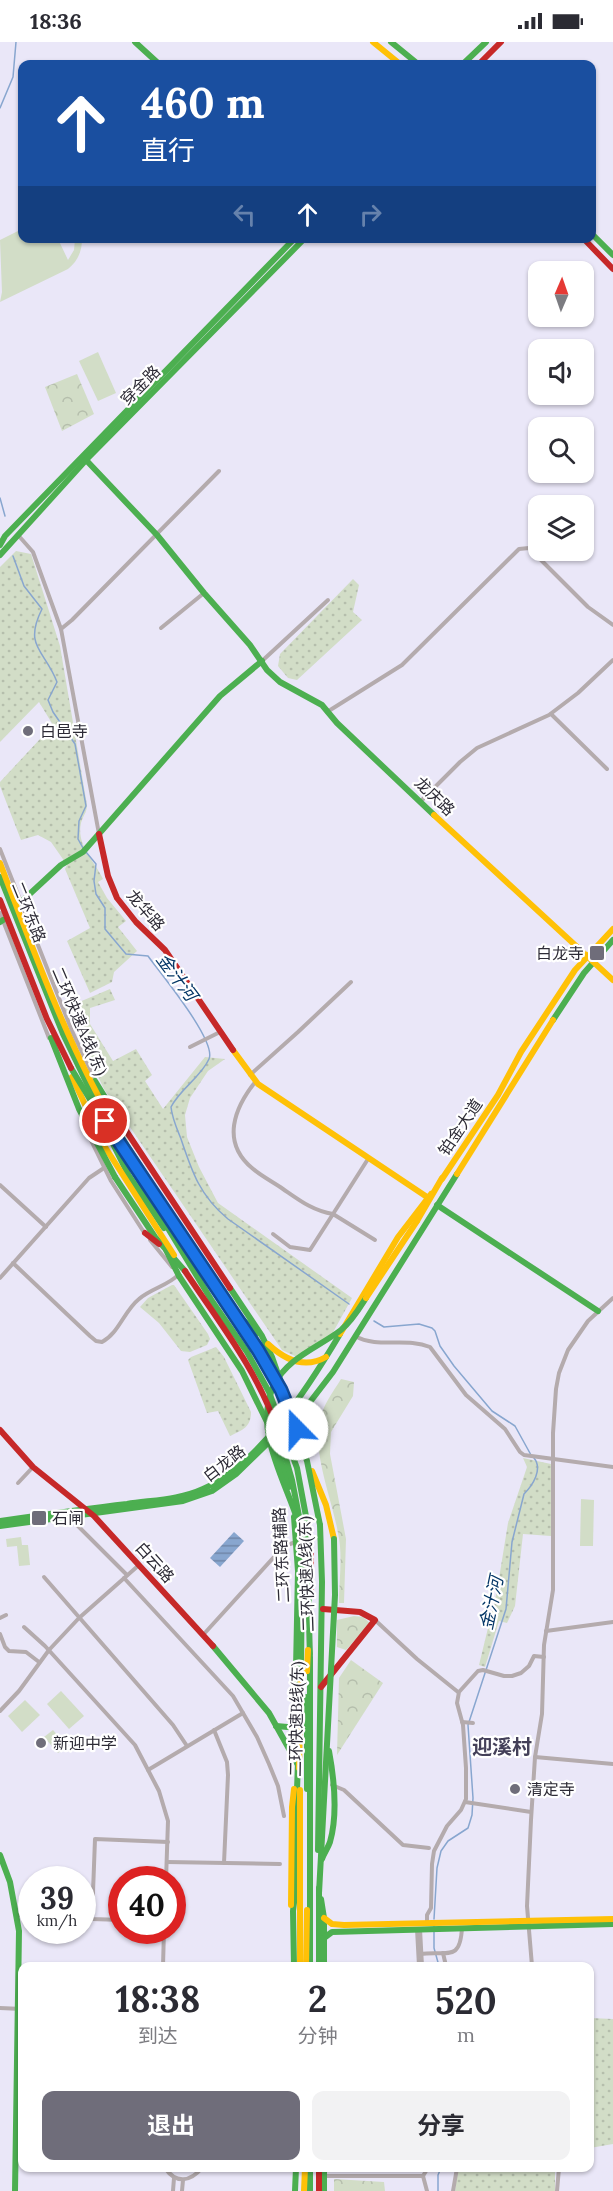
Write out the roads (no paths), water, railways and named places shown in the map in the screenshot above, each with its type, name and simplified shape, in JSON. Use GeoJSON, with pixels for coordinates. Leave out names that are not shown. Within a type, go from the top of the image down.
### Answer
{"type":"FeatureCollection","features":[{"type":"Feature","properties":{"kind":"main road"},"geometry":{"type":"LineString","coordinates":[[135,42],[155,60]]}},
{"type":"Feature","properties":{"kind":"main road"},"geometry":{"type":"LineString","coordinates":[[373,42],[395,60]]}},
{"type":"Feature","properties":{"kind":"main road"},"geometry":{"type":"LineString","coordinates":[[391,42],[413,60]]}},
{"type":"Feature","properties":{"kind":"main road"},"geometry":{"type":"LineString","coordinates":[[483,60],[501,42]]}},
{"type":"Feature","properties":{"kind":"main road"},"geometry":{"type":"LineString","coordinates":[[467,60],[481,44]]}},
{"type":"Feature","properties":{"kind":"main road"},"geometry":{"type":"LineString","coordinates":[[596,238],[613,255]]}},
{"type":"Feature","properties":{"kind":"main road","name":"穿金路"},"geometry":{"type":"LineString","coordinates":[[0,544],[3,534],[290,243]]}},
{"type":"Feature","properties":{"kind":"main road","name":"穿金路"},"geometry":{"type":"LineString","coordinates":[[0,555],[86,460],[300,243]]}},
{"type":"Feature","properties":{"kind":"main road"},"geometry":{"type":"LineString","coordinates":[[588,243],[613,269]]}},
{"type":"Feature","properties":{"kind":"main road","name":"龙庆路"},"geometry":{"type":"LineString","coordinates":[[86,460],[157,535],[250,645],[267,670],[280,682],[322,705],[505,882],[613,980]]}},
{"type":"Feature","properties":{"kind":"main road"},"geometry":{"type":"LineString","coordinates":[[21,902],[61,865],[85,850],[220,696],[262,661]]}},
{"type":"Feature","properties":{"kind":"main road","name":"龙华路"},"geometry":{"type":"LineString","coordinates":[[99,834],[110,881],[119,901],[165,950],[250,1075],[368,1159],[428,1197]]}},
{"type":"Feature","properties":{"kind":"main road","name":"二环快速A线(东)"},"geometry":{"type":"LineString","coordinates":[[0,863],[64,1024],[88,1077],[119,1132],[267,1363],[286,1403],[306,1457],[317,1503],[322,1560],[318,1819],[319,1962]]}},
{"type":"Feature","properties":{"kind":"main road","name":"二环东路"},"geometry":{"type":"LineString","coordinates":[[0,877],[63,1034],[103,1116],[126,1170],[253,1374],[271,1412],[297,1503],[302,1541],[303,1718]]}},
{"type":"Feature","properties":{"kind":"main road","name":"二环东路"},"geometry":{"type":"LineString","coordinates":[[0,886],[87,1113],[113,1164],[156,1228],[188,1270]]}},
{"type":"Feature","properties":{"kind":"main road","name":"二环快速B线(东)"},"geometry":{"type":"LineString","coordinates":[[0,900],[43,1009],[66,1060],[89,1103],[212,1301],[252,1360],[276,1408],[297,1468],[307,1514],[311,1571],[308,1962]]}},
{"type":"Feature","properties":{"kind":"main road","name":"铂金大道"},"geometry":{"type":"LineString","coordinates":[[334,1343],[383,1261],[442,1178],[575,970],[613,929]]}},
{"type":"Feature","properties":{"kind":"main road","name":"铂金大道"},"geometry":{"type":"LineString","coordinates":[[348,1349],[569,994],[613,940]]}},
{"type":"Feature","properties":{"kind":"main road"},"geometry":{"type":"LineString","coordinates":[[43,1009],[71,1094],[91,1136],[153,1234],[188,1270]]}},
{"type":"Feature","properties":{"kind":"main road"},"geometry":{"type":"LineString","coordinates":[[64,1024],[85,1065],[135,1146],[266,1342],[307,1460],[326,1505],[334,1539],[335,1595],[319,1893]]}},
{"type":"Feature","properties":{"kind":"main road"},"geometry":{"type":"LineString","coordinates":[[509,1076],[516,1080]]}},
{"type":"Feature","properties":{"kind":"main road"},"geometry":{"type":"LineString","coordinates":[[103,1116],[268,1366],[290,1411]]}},
{"type":"Feature","properties":{"kind":"main road"},"geometry":{"type":"LineString","coordinates":[[310,1654],[301,1533],[284,1486],[271,1437],[268,1407],[274,1385],[289,1366],[342,1330],[351,1321],[417,1221],[442,1178]]}},
{"type":"Feature","properties":{"kind":"main road"},"geometry":{"type":"LineString","coordinates":[[437,1205],[597,1311]]}},
{"type":"Feature","properties":{"kind":"main road"},"geometry":{"type":"LineString","coordinates":[[156,1228],[179,1276]]}},
{"type":"Feature","properties":{"kind":"main road"},"geometry":{"type":"LineString","coordinates":[[145,1233],[165,1248]]}},
{"type":"Feature","properties":{"kind":"main road","name":"二环东路辅路"},"geometry":{"type":"LineString","coordinates":[[179,1276],[242,1371],[258,1401],[273,1435],[287,1481],[297,1542],[295,1717],[299,1728]]}},
{"type":"Feature","properties":{"kind":"main road"},"geometry":{"type":"LineString","coordinates":[[226,1303],[278,1355],[293,1361],[315,1362],[327,1356]]}},
{"type":"Feature","properties":{"kind":"main road"},"geometry":{"type":"LineString","coordinates":[[334,1343],[338,1352],[342,1353],[348,1349]]}},
{"type":"Feature","properties":{"kind":"main road","name":"白龙路"},"geometry":{"type":"LineString","coordinates":[[273,1435],[334,1343]]}},
{"type":"Feature","properties":{"kind":"main road","name":"白龙路"},"geometry":{"type":"LineString","coordinates":[[0,1521],[89,1511],[182,1496],[210,1487],[293,1419],[321,1389],[348,1349]]}},
{"type":"Feature","properties":{"kind":"main road","name":"白云路"},"geometry":{"type":"LineString","coordinates":[[0,1430],[33,1467],[89,1511],[203,1635],[258,1698],[298,1763]]}},
{"type":"Feature","properties":{"kind":"main road"},"geometry":{"type":"LineString","coordinates":[[307,1460],[320,1522],[323,1609],[320,1863],[324,1962]]}},
{"type":"Feature","properties":{"kind":"main road","name":"白龙路"},"geometry":{"type":"LineString","coordinates":[[0,1526],[75,1516],[89,1511]]}},
{"type":"Feature","properties":{"kind":"main road"},"geometry":{"type":"LineString","coordinates":[[321,1687],[375,1620],[360,1612],[323,1609]]}},
{"type":"Feature","properties":{"kind":"main road"},"geometry":{"type":"LineString","coordinates":[[293,1962],[293,1911],[297,1878],[296,1816],[299,1728],[303,1718]]}},
{"type":"Feature","properties":{"kind":"main road"},"geometry":{"type":"LineString","coordinates":[[303,1718],[308,1962]]}},
{"type":"Feature","properties":{"kind":"main road"},"geometry":{"type":"LineString","coordinates":[[320,1718],[333,1767],[329,1843],[320,1863]]}},
{"type":"Feature","properties":{"kind":"main road"},"geometry":{"type":"LineString","coordinates":[[276,1726],[299,1728]]}},
{"type":"Feature","properties":{"kind":"main road"},"geometry":{"type":"LineString","coordinates":[[293,1962],[291,1807],[298,1763]]}},
{"type":"Feature","properties":{"kind":"main road"},"geometry":{"type":"LineString","coordinates":[[298,1763],[301,1818],[300,1962]]}},
{"type":"Feature","properties":{"kind":"main road"},"geometry":{"type":"LineString","coordinates":[[0,1855],[9,1878],[17,1915],[19,1962]]}},
{"type":"Feature","properties":{"kind":"main road"},"geometry":{"type":"LineString","coordinates":[[324,1918],[327,1922],[338,1925],[428,1925],[462,1928],[613,1919]]}},
{"type":"Feature","properties":{"kind":"main road"},"geometry":{"type":"LineString","coordinates":[[442,1926],[613,1924]]}},
{"type":"Feature","properties":{"kind":"main road"},"geometry":{"type":"LineString","coordinates":[[324,1938],[332,1932],[418,1929],[428,1925]]}},
{"type":"Feature","properties":{"kind":"main road"},"geometry":{"type":"LineString","coordinates":[[15,2191],[18,2140]]}},
{"type":"Feature","properties":{"kind":"main road"},"geometry":{"type":"LineString","coordinates":[[295,2191],[296,2172]]}},
{"type":"Feature","properties":{"kind":"main road"},"geometry":{"type":"LineString","coordinates":[[304,2191],[305,2172]]}},
{"type":"Feature","properties":{"kind":"main road"},"geometry":{"type":"LineString","coordinates":[[304,2191],[306,2172]]}},
{"type":"Feature","properties":{"kind":"main road"},"geometry":{"type":"LineString","coordinates":[[307,2172],[310,2191]]}},
{"type":"Feature","properties":{"kind":"main road"},"geometry":{"type":"LineString","coordinates":[[319,2172],[319,2191]]}},
{"type":"Feature","properties":{"kind":"main road"},"geometry":{"type":"LineString","coordinates":[[325,2172],[325,2191]]}},
{"type":"Feature","properties":{"kind":"main road"},"geometry":{"type":"LineString","coordinates":[[325,2191],[326,2172]]}},
{"type":"Feature","properties":{"kind":"street"},"geometry":{"type":"LineString","coordinates":[[61,629],[219,471]]}},
{"type":"Feature","properties":{"kind":"street","name":"龙华路"},"geometry":{"type":"LineString","coordinates":[[17,534],[33,552],[61,629],[99,834]]}},
{"type":"Feature","properties":{"kind":"street"},"geometry":{"type":"LineString","coordinates":[[327,712],[402,665],[519,549],[524,547],[529,548],[588,607],[613,625]]}},
{"type":"Feature","properties":{"kind":"street"},"geometry":{"type":"LineString","coordinates":[[161,628],[204,592]]}},
{"type":"Feature","properties":{"kind":"street"},"geometry":{"type":"LineString","coordinates":[[262,661],[328,600]]}},
{"type":"Feature","properties":{"kind":"street"},"geometry":{"type":"LineString","coordinates":[[421,801],[477,748],[551,714],[601,674],[613,660]]}},
{"type":"Feature","properties":{"kind":"street"},"geometry":{"type":"LineString","coordinates":[[551,714],[607,769]]}},
{"type":"Feature","properties":{"kind":"street"},"geometry":{"type":"LineString","coordinates":[[0,849],[78,1045],[111,1112],[129,1156]]}},
{"type":"Feature","properties":{"kind":"street","name":"二环东路辅路"},"geometry":{"type":"LineString","coordinates":[[1,919],[89,1139],[104,1168],[145,1233],[179,1276]]}},
{"type":"Feature","properties":{"kind":"street"},"geometry":{"type":"LineString","coordinates":[[250,1075],[351,982]]}},
{"type":"Feature","properties":{"kind":"street"},"geometry":{"type":"LineString","coordinates":[[190,1047],[219,1032]]}},
{"type":"Feature","properties":{"kind":"street"},"geometry":{"type":"LineString","coordinates":[[256,1081],[244,1095],[235,1116],[234,1140],[238,1152],[253,1170],[319,1212],[333,1214],[375,1240]]}},
{"type":"Feature","properties":{"kind":"street"},"geometry":{"type":"LineString","coordinates":[[273,1234],[290,1247],[310,1250],[368,1159]]}},
{"type":"Feature","properties":{"kind":"street"},"geometry":{"type":"LineString","coordinates":[[0,1278],[89,1178],[104,1168]]}},
{"type":"Feature","properties":{"kind":"street"},"geometry":{"type":"LineString","coordinates":[[0,1185],[46,1227]]}},
{"type":"Feature","properties":{"kind":"street"},"geometry":{"type":"LineString","coordinates":[[13,1263],[90,1336],[102,1342],[112,1334],[138,1299],[179,1276]]}},
{"type":"Feature","properties":{"kind":"street"},"geometry":{"type":"LineString","coordinates":[[532,1962],[527,1906],[531,1812],[535,1757],[542,1714],[546,1631],[553,1590],[553,1433],[559,1373],[568,1350],[597,1311],[613,1298]]}},
{"type":"Feature","properties":{"kind":"street"},"geometry":{"type":"LineString","coordinates":[[355,1336],[371,1342],[408,1343],[430,1347],[466,1395],[505,1429],[524,1455],[613,1467]]}},
{"type":"Feature","properties":{"kind":"street"},"geometry":{"type":"LineString","coordinates":[[18,1483],[33,1467]]}},
{"type":"Feature","properties":{"kind":"street"},"geometry":{"type":"LineString","coordinates":[[75,1516],[77,1525],[126,1576],[233,1696],[257,1737],[278,1786],[284,1816]]}},
{"type":"Feature","properties":{"kind":"street"},"geometry":{"type":"LineString","coordinates":[[203,1635],[285,1546],[297,1542]]}},
{"type":"Feature","properties":{"kind":"street"},"geometry":{"type":"LineString","coordinates":[[0,1711],[49,1650],[79,1618],[139,1565]]}},
{"type":"Feature","properties":{"kind":"street"},"geometry":{"type":"LineString","coordinates":[[44,1577],[173,1725],[187,1746]]}},
{"type":"Feature","properties":{"kind":"street"},"geometry":{"type":"LineString","coordinates":[[0,1618],[6,1615]]}},
{"type":"Feature","properties":{"kind":"street"},"geometry":{"type":"LineString","coordinates":[[375,1620],[417,1659],[459,1692]]}},
{"type":"Feature","properties":{"kind":"street"},"geometry":{"type":"LineString","coordinates":[[546,1631],[613,1622]]}},
{"type":"Feature","properties":{"kind":"street"},"geometry":{"type":"LineString","coordinates":[[24,1627],[49,1650],[135,1745],[159,1791],[168,1821],[167,1866]]}},
{"type":"Feature","properties":{"kind":"street"},"geometry":{"type":"LineString","coordinates":[[0,1634],[9,1651],[26,1652],[39,1662]]}},
{"type":"Feature","properties":{"kind":"street"},"geometry":{"type":"LineString","coordinates":[[428,1925],[427,1915],[431,1908],[434,1851],[447,1826],[467,1802],[462,1722],[457,1703],[459,1692],[474,1674],[483,1670],[512,1676],[521,1673],[529,1666],[534,1656],[544,1657]]}},
{"type":"Feature","properties":{"kind":"street"},"geometry":{"type":"LineString","coordinates":[[148,1770],[243,1713]]}},
{"type":"Feature","properties":{"kind":"street"},"geometry":{"type":"LineString","coordinates":[[462,1722],[473,1723]]}},
{"type":"Feature","properties":{"kind":"street"},"geometry":{"type":"LineString","coordinates":[[214,1730],[227,1762],[228,1775],[224,1863]]}},
{"type":"Feature","properties":{"kind":"street"},"geometry":{"type":"LineString","coordinates":[[535,1757],[613,1764]]}},
{"type":"Feature","properties":{"kind":"street"},"geometry":{"type":"LineString","coordinates":[[332,1785],[344,1790],[403,1845],[429,1848]]}},
{"type":"Feature","properties":{"kind":"street"},"geometry":{"type":"LineString","coordinates":[[467,1802],[531,1812]]}},
{"type":"Feature","properties":{"kind":"street"},"geometry":{"type":"LineString","coordinates":[[94,1866],[95,1839],[168,1842]]}},
{"type":"Feature","properties":{"kind":"street"},"geometry":{"type":"LineString","coordinates":[[167,1862],[280,1864]]}},
{"type":"Feature","properties":{"kind":"street"},"geometry":{"type":"LineString","coordinates":[[420,1954],[454,1952],[459,1949],[462,1928]]}},
{"type":"Feature","properties":{"kind":"street"},"geometry":{"type":"LineString","coordinates":[[418,1929],[421,1962]]}},
{"type":"Feature","properties":{"kind":"street"},"geometry":{"type":"LineString","coordinates":[[418,1929],[421,1962]]}},
{"type":"Feature","properties":{"kind":"street"},"geometry":{"type":"LineString","coordinates":[[163,1962],[164,1944]]}},
{"type":"Feature","properties":{"kind":"street"},"geometry":{"type":"LineString","coordinates":[[441,1952],[445,1962]]}},
{"type":"Feature","properties":{"kind":"street"},"geometry":{"type":"LineString","coordinates":[[0,2008],[18,2009]]}},
{"type":"Feature","properties":{"kind":"street"},"geometry":{"type":"LineString","coordinates":[[169,2172],[174,2178],[183,2180],[197,2172]]}},
{"type":"Feature","properties":{"kind":"street"},"geometry":{"type":"LineString","coordinates":[[453,2191],[456,2172]]}},
{"type":"Feature","properties":{"kind":"street"},"geometry":{"type":"LineString","coordinates":[[557,2191],[559,2172]]}},
{"type":"Feature","properties":{"kind":"street"},"geometry":{"type":"LineString","coordinates":[[326,2176],[423,2175]]}},
{"type":"Feature","properties":{"kind":"street"},"geometry":{"type":"LineString","coordinates":[[423,2175],[427,2191]]}},
{"type":"Feature","properties":{"kind":"street"},"geometry":{"type":"LineString","coordinates":[[173,2191],[174,2178]]}},
{"type":"Feature","properties":{"kind":"street"},"geometry":{"type":"LineString","coordinates":[[182,2191],[183,2180]]}},
{"type":"Feature","properties":{"kind":"water"},"geometry":{"type":"Polygon","coordinates":[[[234,1532],[244,1541],[220,1567],[210,1558],[234,1532]]]}},
{"type":"Feature","properties":{"kind":"waterway","name":"金汁河"},"geometry":{"type":"LineString","coordinates":[[0,108],[13,77],[16,42]]}},
{"type":"Feature","properties":{"kind":"waterway","name":"金汁河"},"geometry":{"type":"LineString","coordinates":[[0,498],[5,516]]}},
{"type":"Feature","properties":{"kind":"waterway","name":"金汁河"},"geometry":{"type":"LineString","coordinates":[[13,556],[24,586],[42,609],[37,622],[35,640],[57,682],[48,700],[53,712],[75,744],[86,806],[79,821],[78,839],[83,848]]}},
{"type":"Feature","properties":{"kind":"waterway","name":"金汁河"},"geometry":{"type":"LineString","coordinates":[[86,852],[96,864],[94,881],[96,894],[105,908],[105,929],[126,954],[148,956],[175,991],[205,1038],[209,1059],[171,1107],[198,1183],[210,1201],[228,1219],[349,1304]]}},
{"type":"Feature","properties":{"kind":"waterway","name":"金汁河"},"geometry":{"type":"LineString","coordinates":[[374,1321],[384,1327],[419,1324],[432,1328],[440,1346],[454,1366],[492,1411],[515,1426],[531,1455]]}},
{"type":"Feature","properties":{"kind":"waterway","name":"金汁河"},"geometry":{"type":"LineString","coordinates":[[434,1919],[437,1868],[441,1851],[448,1841],[468,1828],[472,1815],[468,1725],[506,1609],[512,1542],[524,1494],[531,1486],[537,1472],[537,1462],[534,1458]]}},
{"type":"Feature","properties":{"kind":"waterway","name":"金汁河"},"geometry":{"type":"LineString","coordinates":[[434,1924],[434,1948],[438,1962]]}},
{"type":"Feature","properties":{"kind":"waterway","name":"金汁河"},"geometry":{"type":"LineString","coordinates":[[438,2191],[439,2172]]}},
{"type":"Feature","properties":{"kind":"place","name":"白邑寺"},"geometry":{"type":"Point","coordinates":[28,731]}},
{"type":"Feature","properties":{"kind":"place","name":"白龙寺"},"geometry":{"type":"Point","coordinates":[597,953]}},
{"type":"Feature","properties":{"kind":"place","name":"石闸"},"geometry":{"type":"Point","coordinates":[39,1518]}},
{"type":"Feature","properties":{"kind":"place","name":"新迎中学"},"geometry":{"type":"Point","coordinates":[41,1743]}},
{"type":"Feature","properties":{"kind":"place","name":"清定寺"},"geometry":{"type":"Point","coordinates":[515,1789]}},
{"type":"Feature","properties":{"kind":"district","name":"迎溪村"},"geometry":{"type":"Point","coordinates":[502,1746]}}]}
